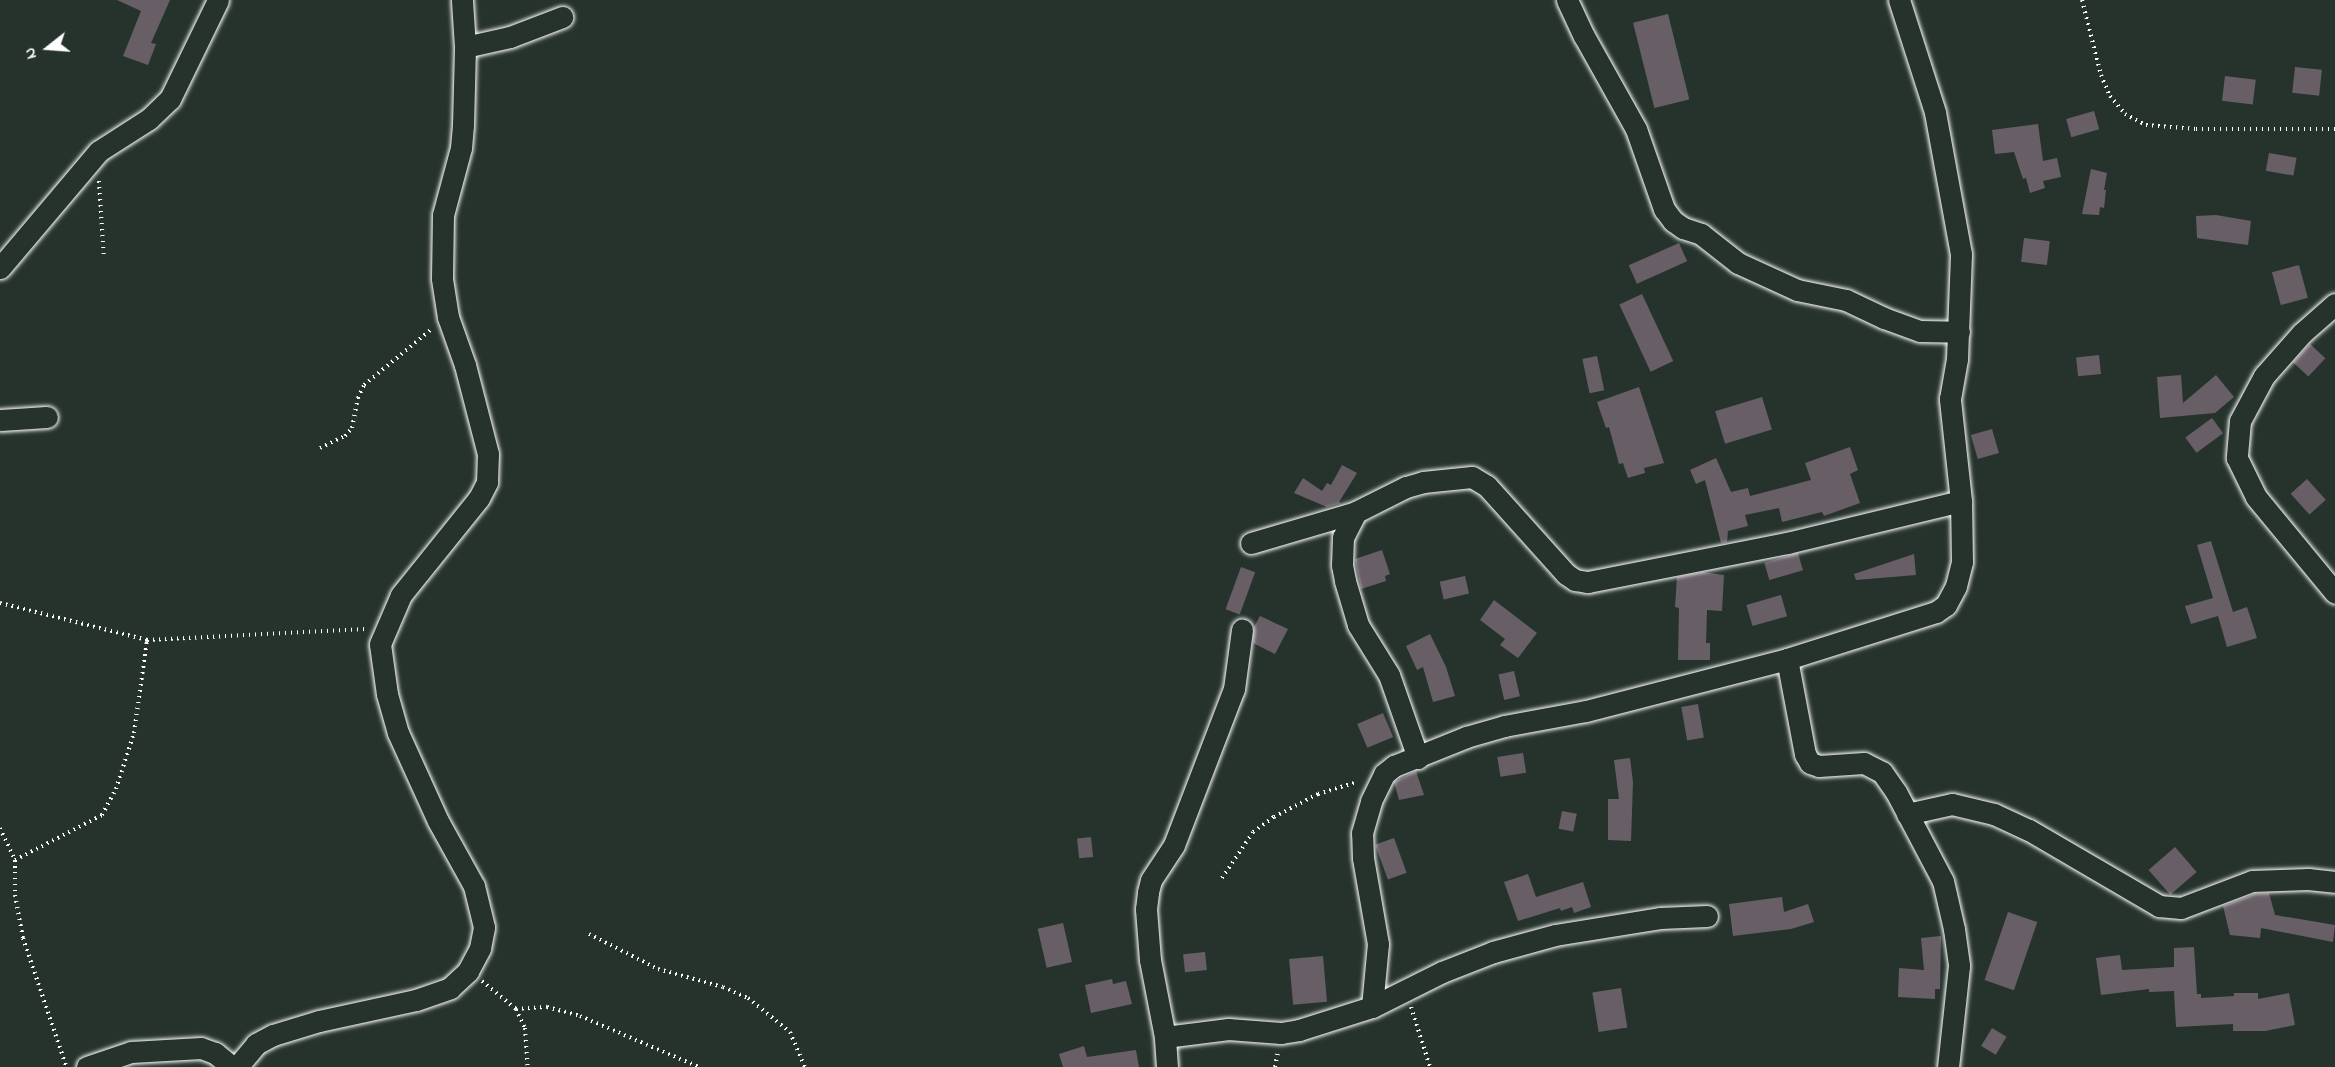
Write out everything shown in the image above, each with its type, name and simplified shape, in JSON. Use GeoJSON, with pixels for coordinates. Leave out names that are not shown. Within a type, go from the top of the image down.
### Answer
{"type":"FeatureCollection","features":[{"type":"Feature","properties":{"kind":"street"},"geometry":{"type":"LineString","coordinates":[[0,268],[99,151],[156,114],[170,99],[218,0]]}},
{"type":"Feature","properties":{"kind":"street"},"geometry":{"type":"LineString","coordinates":[[237,1067],[256,1044],[273,1035],[437,994],[460,980],[468,971],[480,948],[484,927],[482,910],[474,886],[438,821],[398,732],[381,659],[380,644],[401,595],[479,498],[487,482],[488,454],[465,365],[448,317],[442,278],[441,239],[447,195],[461,148],[465,47],[462,0]]}},
{"type":"Feature","properties":{"kind":"street"},"geometry":{"type":"LineString","coordinates":[[1567,0],[1584,36],[1636,129],[1664,209],[1672,221],[1683,228],[1701,234],[1738,263],[1797,290],[1846,300],[1884,318],[1920,331],[1959,332]]}},
{"type":"Feature","properties":{"kind":"street"},"geometry":{"type":"LineString","coordinates":[[1372,1007],[1378,944],[1363,858],[1362,833],[1365,815],[1384,774],[1395,766],[1466,736],[1504,726],[1586,711],[1787,659],[1936,612],[1946,604],[1956,586],[1962,562],[1961,501],[1950,399],[1959,332],[1961,254],[1935,112],[1899,0]]}},
{"type":"Feature","properties":{"kind":"street"},"geometry":{"type":"LineString","coordinates":[[465,47],[510,37],[562,17]]}},
{"type":"Feature","properties":{"kind":"street"},"geometry":{"type":"LineString","coordinates":[[2335,304],[2302,333],[2264,375],[2240,421],[2237,458],[2256,497],[2335,593]]}},
{"type":"Feature","properties":{"kind":"street"},"geometry":{"type":"LineString","coordinates":[[0,420],[47,417]]}},
{"type":"Feature","properties":{"kind":"street"},"geometry":{"type":"LineString","coordinates":[[1251,543],[1356,512],[1406,487],[1423,482],[1472,477],[1487,486],[1566,574],[1575,580],[1588,582],[1787,543],[1961,501]]}},
{"type":"Feature","properties":{"kind":"street"},"geometry":{"type":"LineString","coordinates":[[1356,512],[1343,537],[1342,565],[1345,581],[1358,625],[1389,675],[1418,758]]}},
{"type":"Feature","properties":{"kind":"street"},"geometry":{"type":"LineString","coordinates":[[1167,1067],[1165,1037],[1155,998],[1150,960],[1146,909],[1148,892],[1151,880],[1178,835],[1234,689],[1242,630]]}},
{"type":"Feature","properties":{"kind":"street"},"geometry":{"type":"LineString","coordinates":[[1787,659],[1805,754],[1810,763],[1819,766],[1864,763],[1882,772],[1942,881],[1954,929],[1959,966],[1948,1067]]}},
{"type":"Feature","properties":{"kind":"street"},"geometry":{"type":"LineString","coordinates":[[1907,814],[1952,804],[1994,814],[2029,830],[2159,906],[2181,908],[2252,880],[2308,879],[2335,882]]}},
{"type":"Feature","properties":{"kind":"street"},"geometry":{"type":"LineString","coordinates":[[1165,1037],[1228,1029],[1281,1033],[1320,1024],[1372,1007],[1459,964],[1555,935],[1660,918],[1707,916]]}},
{"type":"Feature","properties":{"kind":"street"},"geometry":{"type":"LineString","coordinates":[[87,1067],[131,1052],[201,1048],[215,1053],[232,1067]]}},
{"type":"Feature","properties":{"kind":"path"},"geometry":{"type":"LineString","coordinates":[[2082,0],[2101,75],[2110,96],[2125,114],[2146,125],[2196,129],[2335,129]]}},
{"type":"Feature","properties":{"kind":"path"},"geometry":{"type":"LineString","coordinates":[[99,151],[99,213],[104,259]]}},
{"type":"Feature","properties":{"kind":"path"},"geometry":{"type":"LineString","coordinates":[[320,448],[345,436],[352,428],[358,398],[364,385],[380,369],[448,317]]}},
{"type":"Feature","properties":{"kind":"path"},"geometry":{"type":"LineString","coordinates":[[0,603],[147,639],[385,628]]}},
{"type":"Feature","properties":{"kind":"path"},"geometry":{"type":"LineString","coordinates":[[15,860],[102,815],[116,789],[134,733],[147,639]]}},
{"type":"Feature","properties":{"kind":"path"},"geometry":{"type":"LineString","coordinates":[[1222,878],[1253,832],[1274,817],[1318,794],[1384,774]]}},
{"type":"Feature","properties":{"kind":"path"},"geometry":{"type":"LineString","coordinates":[[0,828],[15,860],[15,895],[23,938],[67,1067]]}},
{"type":"Feature","properties":{"kind":"path"},"geometry":{"type":"LineString","coordinates":[[589,934],[658,969],[723,987],[748,998],[790,1032],[805,1067]]}},
{"type":"Feature","properties":{"kind":"path"},"geometry":{"type":"LineString","coordinates":[[468,971],[497,991],[516,1009],[525,1028],[528,1067]]}},
{"type":"Feature","properties":{"kind":"path"},"geometry":{"type":"LineString","coordinates":[[1406,992],[1430,1067]]}},
{"type":"Feature","properties":{"kind":"path"},"geometry":{"type":"LineString","coordinates":[[516,1009],[547,1007],[580,1016],[699,1067]]}},
{"type":"Feature","properties":{"kind":"building"},"geometry":{"type":"Polygon","coordinates":[[[117,0],[170,0],[151,43],[156,44],[148,65],[123,56],[141,11],[117,0]]]}},
{"type":"Feature","properties":{"kind":"building"},"geometry":{"type":"Polygon","coordinates":[[[1668,14],[1689,99],[1654,108],[1633,23],[1668,14]]]}},
{"type":"Feature","properties":{"kind":"building"},"geometry":{"type":"Polygon","coordinates":[[[2295,67],[2322,70],[2319,96],[2292,93],[2295,67]]]}},
{"type":"Feature","properties":{"kind":"building"},"geometry":{"type":"Polygon","coordinates":[[[2225,76],[2256,80],[2253,105],[2222,101],[2225,76]]]}},
{"type":"Feature","properties":{"kind":"building"},"geometry":{"type":"Polygon","coordinates":[[[2094,111],[2099,129],[2071,137],[2066,119],[2094,111]]]}},
{"type":"Feature","properties":{"kind":"building"},"geometry":{"type":"Polygon","coordinates":[[[2038,124],[2043,161],[2057,158],[2061,177],[2043,181],[2045,188],[2030,193],[2014,152],[1995,154],[1992,130],[2038,124]]]}},
{"type":"Feature","properties":{"kind":"building"},"geometry":{"type":"Polygon","coordinates":[[[2269,153],[2297,158],[2293,176],[2266,171],[2269,153]]]}},
{"type":"Feature","properties":{"kind":"building"},"geometry":{"type":"Polygon","coordinates":[[[2091,169],[2107,173],[2104,208],[2100,207],[2099,215],[2082,214],[2091,169]]]}},
{"type":"Feature","properties":{"kind":"building"},"geometry":{"type":"Polygon","coordinates":[[[2216,215],[2251,221],[2248,245],[2197,238],[2196,216],[2216,215]]]}},
{"type":"Feature","properties":{"kind":"building"},"geometry":{"type":"Polygon","coordinates":[[[2024,238],[2050,241],[2047,265],[2021,262],[2024,238]]]}},
{"type":"Feature","properties":{"kind":"building"},"geometry":{"type":"Polygon","coordinates":[[[1679,243],[1687,261],[1637,284],[1629,265],[1679,243]]]}},
{"type":"Feature","properties":{"kind":"building"},"geometry":{"type":"Polygon","coordinates":[[[2299,265],[2308,298],[2281,305],[2272,272],[2299,265]]]}},
{"type":"Feature","properties":{"kind":"building"},"geometry":{"type":"Polygon","coordinates":[[[1642,294],[1673,361],[1651,372],[1619,305],[1642,294]]]}},
{"type":"Feature","properties":{"kind":"building"},"geometry":{"type":"Polygon","coordinates":[[[2310,344],[2325,358],[2308,377],[2293,362],[2310,344]]]}},
{"type":"Feature","properties":{"kind":"building"},"geometry":{"type":"Polygon","coordinates":[[[2099,355],[2101,374],[2078,376],[2076,357],[2099,355]]]}},
{"type":"Feature","properties":{"kind":"building"},"geometry":{"type":"Polygon","coordinates":[[[1597,356],[1604,390],[1590,393],[1582,359],[1597,356]]]}},
{"type":"Feature","properties":{"kind":"building"},"geometry":{"type":"Polygon","coordinates":[[[2181,375],[2183,403],[2216,375],[2234,397],[2215,413],[2160,418],[2157,377],[2181,375]]]}},
{"type":"Feature","properties":{"kind":"building"},"geometry":{"type":"Polygon","coordinates":[[[1639,387],[1664,463],[1644,468],[1645,473],[1628,478],[1623,463],[1619,464],[1609,427],[1606,428],[1597,402],[1639,387]]]}},
{"type":"Feature","properties":{"kind":"building"},"geometry":{"type":"Polygon","coordinates":[[[1762,397],[1772,430],[1725,444],[1715,411],[1762,397]]]}},
{"type":"Feature","properties":{"kind":"building"},"geometry":{"type":"Polygon","coordinates":[[[2212,418],[2223,433],[2196,453],[2185,437],[2212,418]]]}},
{"type":"Feature","properties":{"kind":"building"},"geometry":{"type":"Polygon","coordinates":[[[1992,429],[1999,453],[1978,459],[1971,435],[1992,429]]]}},
{"type":"Feature","properties":{"kind":"building"},"geometry":{"type":"Polygon","coordinates":[[[1850,447],[1858,470],[1850,474],[1860,503],[1824,516],[1822,512],[1782,522],[1779,508],[1745,515],[1748,526],[1728,531],[1727,542],[1721,543],[1705,480],[1696,484],[1690,470],[1716,458],[1731,492],[1748,488],[1750,496],[1811,480],[1805,463],[1850,447]]]}},
{"type":"Feature","properties":{"kind":"building"},"geometry":{"type":"Polygon","coordinates":[[[1342,465],[1357,473],[1339,502],[1341,503],[1327,507],[1294,493],[1303,478],[1322,491],[1327,483],[1331,485],[1342,465]]]}},
{"type":"Feature","properties":{"kind":"building"},"geometry":{"type":"Polygon","coordinates":[[[2307,479],[2326,500],[2309,515],[2291,494],[2307,479]]]}},
{"type":"Feature","properties":{"kind":"building"},"geometry":{"type":"Polygon","coordinates":[[[2211,541],[2233,612],[2247,607],[2257,638],[2227,647],[2218,616],[2191,624],[2185,606],[2213,598],[2197,545],[2211,541]]]}},
{"type":"Feature","properties":{"kind":"building"},"geometry":{"type":"Polygon","coordinates":[[[1382,550],[1390,574],[1385,576],[1386,581],[1361,589],[1355,559],[1382,550]]]}},
{"type":"Feature","properties":{"kind":"building"},"geometry":{"type":"Polygon","coordinates":[[[1798,553],[1803,570],[1769,580],[1764,563],[1798,553]]]}},
{"type":"Feature","properties":{"kind":"building"},"geometry":{"type":"Polygon","coordinates":[[[1914,554],[1916,575],[1856,580],[1854,574],[1914,554]]]}},
{"type":"Feature","properties":{"kind":"building"},"geometry":{"type":"Polygon","coordinates":[[[1241,567],[1255,572],[1240,614],[1226,609],[1241,567]]]}},
{"type":"Feature","properties":{"kind":"building"},"geometry":{"type":"Polygon","coordinates":[[[1703,572],[1724,575],[1722,611],[1707,610],[1706,643],[1710,643],[1710,660],[1678,660],[1679,608],[1675,607],[1677,577],[1703,572]]]}},
{"type":"Feature","properties":{"kind":"building"},"geometry":{"type":"Polygon","coordinates":[[[1465,576],[1469,594],[1444,599],[1440,582],[1465,576]]]}},
{"type":"Feature","properties":{"kind":"building"},"geometry":{"type":"Polygon","coordinates":[[[1781,595],[1787,616],[1752,626],[1746,605],[1781,595]]]}},
{"type":"Feature","properties":{"kind":"building"},"geometry":{"type":"Polygon","coordinates":[[[1494,600],[1537,633],[1518,658],[1500,645],[1505,639],[1480,620],[1494,600]]]}},
{"type":"Feature","properties":{"kind":"building"},"geometry":{"type":"Polygon","coordinates":[[[1260,616],[1288,629],[1275,654],[1253,643],[1254,627],[1260,616]]]}},
{"type":"Feature","properties":{"kind":"building"},"geometry":{"type":"Polygon","coordinates":[[[1430,634],[1446,667],[1455,696],[1433,702],[1423,667],[1417,670],[1406,646],[1430,634]]]}},
{"type":"Feature","properties":{"kind":"building"},"geometry":{"type":"Polygon","coordinates":[[[1514,671],[1520,696],[1504,700],[1498,675],[1514,671]]]}},
{"type":"Feature","properties":{"kind":"building"},"geometry":{"type":"Polygon","coordinates":[[[1698,704],[1704,737],[1687,740],[1681,707],[1698,704]]]}},
{"type":"Feature","properties":{"kind":"building"},"geometry":{"type":"Polygon","coordinates":[[[1383,713],[1393,737],[1367,748],[1357,724],[1383,713]]]}},
{"type":"Feature","properties":{"kind":"building"},"geometry":{"type":"Polygon","coordinates":[[[1523,753],[1526,773],[1500,777],[1497,757],[1523,753]]]}},
{"type":"Feature","properties":{"kind":"building"},"geometry":{"type":"Polygon","coordinates":[[[1630,758],[1633,782],[1631,841],[1608,840],[1608,799],[1619,799],[1614,760],[1630,758]]]}},
{"type":"Feature","properties":{"kind":"building"},"geometry":{"type":"Polygon","coordinates":[[[1416,771],[1424,795],[1399,800],[1394,782],[1416,771]]]}},
{"type":"Feature","properties":{"kind":"building"},"geometry":{"type":"Polygon","coordinates":[[[1562,811],[1577,814],[1573,832],[1559,829],[1562,811]]]}},
{"type":"Feature","properties":{"kind":"building"},"geometry":{"type":"Polygon","coordinates":[[[1091,837],[1093,857],[1079,858],[1077,838],[1091,837]]]}},
{"type":"Feature","properties":{"kind":"building"},"geometry":{"type":"Polygon","coordinates":[[[1394,838],[1407,873],[1388,880],[1375,845],[1394,838]]]}},
{"type":"Feature","properties":{"kind":"building"},"geometry":{"type":"Polygon","coordinates":[[[2175,847],[2197,872],[2170,895],[2149,870],[2175,847]]]}},
{"type":"Feature","properties":{"kind":"building"},"geometry":{"type":"Polygon","coordinates":[[[1528,874],[1536,897],[1583,882],[1591,907],[1574,913],[1572,907],[1561,911],[1560,908],[1518,921],[1504,882],[1528,874]]]}},
{"type":"Feature","properties":{"kind":"building"},"geometry":{"type":"Polygon","coordinates":[[[2269,893],[2275,915],[2335,925],[2333,942],[2261,928],[2260,938],[2230,935],[2223,906],[2255,894],[2269,893]]]}},
{"type":"Feature","properties":{"kind":"building"},"geometry":{"type":"Polygon","coordinates":[[[1782,897],[1784,912],[1808,904],[1814,922],[1791,929],[1733,936],[1729,904],[1782,897]]]}},
{"type":"Feature","properties":{"kind":"building"},"geometry":{"type":"Polygon","coordinates":[[[2008,912],[2037,922],[2014,990],[1985,980],[2008,912]]]}},
{"type":"Feature","properties":{"kind":"building"},"geometry":{"type":"Polygon","coordinates":[[[1063,923],[1072,962],[1047,968],[1038,929],[1063,923]]]}},
{"type":"Feature","properties":{"kind":"building"},"geometry":{"type":"Polygon","coordinates":[[[1941,936],[1940,989],[1935,989],[1935,999],[1898,997],[1899,968],[1924,970],[1921,938],[1941,936]]]}},
{"type":"Feature","properties":{"kind":"building"},"geometry":{"type":"Polygon","coordinates":[[[2194,947],[2197,994],[2201,994],[2201,998],[2234,996],[2234,993],[2258,993],[2258,999],[2289,993],[2295,1025],[2265,1031],[2233,1031],[2233,1024],[2176,1027],[2174,991],[2149,992],[2149,989],[2101,995],[2096,958],[2120,955],[2122,970],[2174,967],[2174,948],[2194,947]]]}},
{"type":"Feature","properties":{"kind":"building"},"geometry":{"type":"Polygon","coordinates":[[[1205,952],[1207,970],[1185,972],[1183,954],[1205,952]]]}},
{"type":"Feature","properties":{"kind":"building"},"geometry":{"type":"Polygon","coordinates":[[[1323,956],[1327,1002],[1293,1005],[1289,959],[1323,956]]]}},
{"type":"Feature","properties":{"kind":"building"},"geometry":{"type":"Polygon","coordinates":[[[1112,979],[1113,984],[1126,981],[1132,1004],[1091,1013],[1085,985],[1112,979]]]}},
{"type":"Feature","properties":{"kind":"building"},"geometry":{"type":"Polygon","coordinates":[[[1621,988],[1627,1028],[1599,1032],[1592,993],[1621,988]]]}},
{"type":"Feature","properties":{"kind":"building"},"geometry":{"type":"Polygon","coordinates":[[[1992,1028],[2007,1037],[1996,1055],[1981,1046],[1992,1028]]]}},
{"type":"Feature","properties":{"kind":"building"},"geometry":{"type":"Polygon","coordinates":[[[1084,1046],[1087,1057],[1136,1050],[1139,1067],[1063,1067],[1059,1054],[1084,1046]]]}}]}
